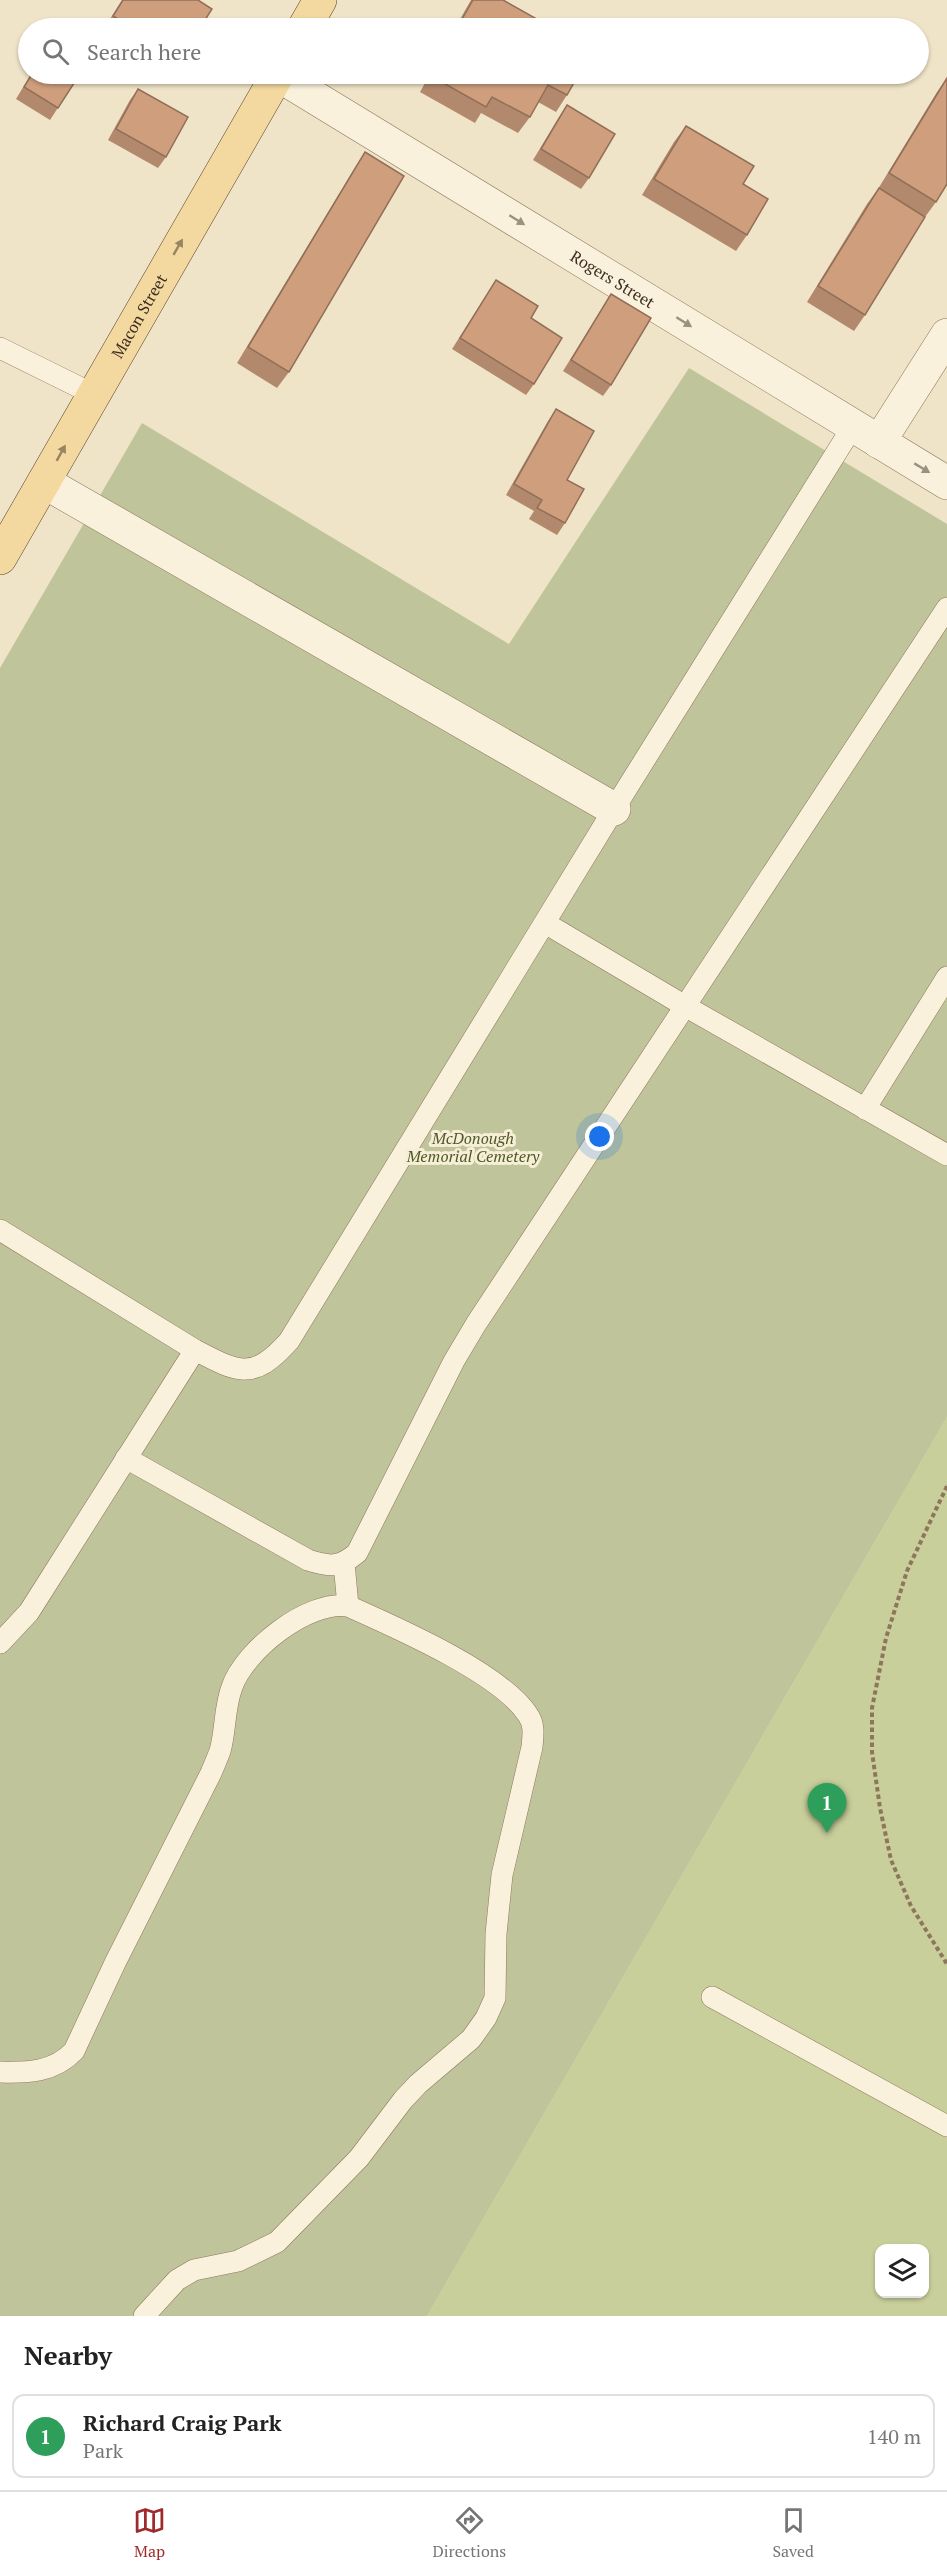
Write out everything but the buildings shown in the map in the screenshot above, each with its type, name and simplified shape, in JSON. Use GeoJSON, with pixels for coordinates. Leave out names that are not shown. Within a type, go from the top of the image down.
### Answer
{"type":"FeatureCollection","features":[{"type":"Feature","properties":{"kind":"main road"},"geometry":{"type":"LineString","coordinates":[[310,18],[320,0]]}},
{"type":"Feature","properties":{"kind":"main road","name":"Macon Street"},"geometry":{"type":"LineString","coordinates":[[0,558],[272,84]]}},
{"type":"Feature","properties":{"kind":"street","name":"Rogers Street"},"geometry":{"type":"LineString","coordinates":[[294,84],[947,483]]}},
{"type":"Feature","properties":{"kind":"street"},"geometry":{"type":"LineString","coordinates":[[866,434],[947,335]]}},
{"type":"Feature","properties":{"kind":"street"},"geometry":{"type":"LineString","coordinates":[[44,482],[614,809]]}},
{"type":"Feature","properties":{"kind":"lane"},"geometry":{"type":"LineString","coordinates":[[0,348],[93,394]]}},
{"type":"Feature","properties":{"kind":"lane"},"geometry":{"type":"LineString","coordinates":[[0,1230],[195,1350],[226,1366],[247,1370],[263,1366],[289,1341],[614,809],[866,434]]}},
{"type":"Feature","properties":{"kind":"lane"},"geometry":{"type":"LineString","coordinates":[[126,1458],[308,1560],[326,1566],[344,1563],[357,1552],[368,1535],[402,1461],[476,1324],[947,608]]}},
{"type":"Feature","properties":{"kind":"lane"},"geometry":{"type":"LineString","coordinates":[[545,922],[685,1006],[947,1155]]}},
{"type":"Feature","properties":{"kind":"lane"},"geometry":{"type":"LineString","coordinates":[[865,1109],[947,977]]}},
{"type":"Feature","properties":{"kind":"lane"},"geometry":{"type":"LineString","coordinates":[[0,1643],[29,1612],[195,1350]]}},
{"type":"Feature","properties":{"kind":"lane"},"geometry":{"type":"LineString","coordinates":[[344,1563],[348,1605]]}},
{"type":"Feature","properties":{"kind":"lane"},"geometry":{"type":"LineString","coordinates":[[0,2072],[33,2072],[51,2068],[64,2062],[75,2051],[115,1963],[211,1773],[220,1750],[232,1685],[256,1651],[303,1615],[323,1606],[348,1605],[470,1667],[503,1689],[529,1717],[534,1730],[532,1747],[502,1875],[496,1934],[495,1998],[486,2018],[471,2039],[410,2092],[359,2158],[278,2242],[238,2261],[194,2270],[177,2280],[144,2316]]}},
{"type":"Feature","properties":{"kind":"lane"},"geometry":{"type":"LineString","coordinates":[[712,1997],[947,2126]]}},
{"type":"Feature","properties":{"kind":"path"},"geometry":{"type":"LineString","coordinates":[[947,1486],[907,1571],[886,1638],[872,1708],[872,1752],[880,1808],[891,1860],[911,1906],[947,1964]]}},
{"type":"Feature","properties":{"kind":"green space","name":"McDonough Memorial Cemetery"},"geometry":{"type":"Polygon","coordinates":[[[689,368],[947,524],[947,1417],[427,2316],[0,2316],[0,668],[142,423],[509,644],[689,368]]]}},
{"type":"Feature","properties":{"kind":"green space"},"geometry":{"type":"Polygon","coordinates":[[[947,1417],[947,2316],[427,2316],[947,1417]]]}},
{"type":"Feature","properties":{"kind":"place","name":"Richard Craig Park"},"geometry":{"type":"Point","coordinates":[827,1833]}}]}
